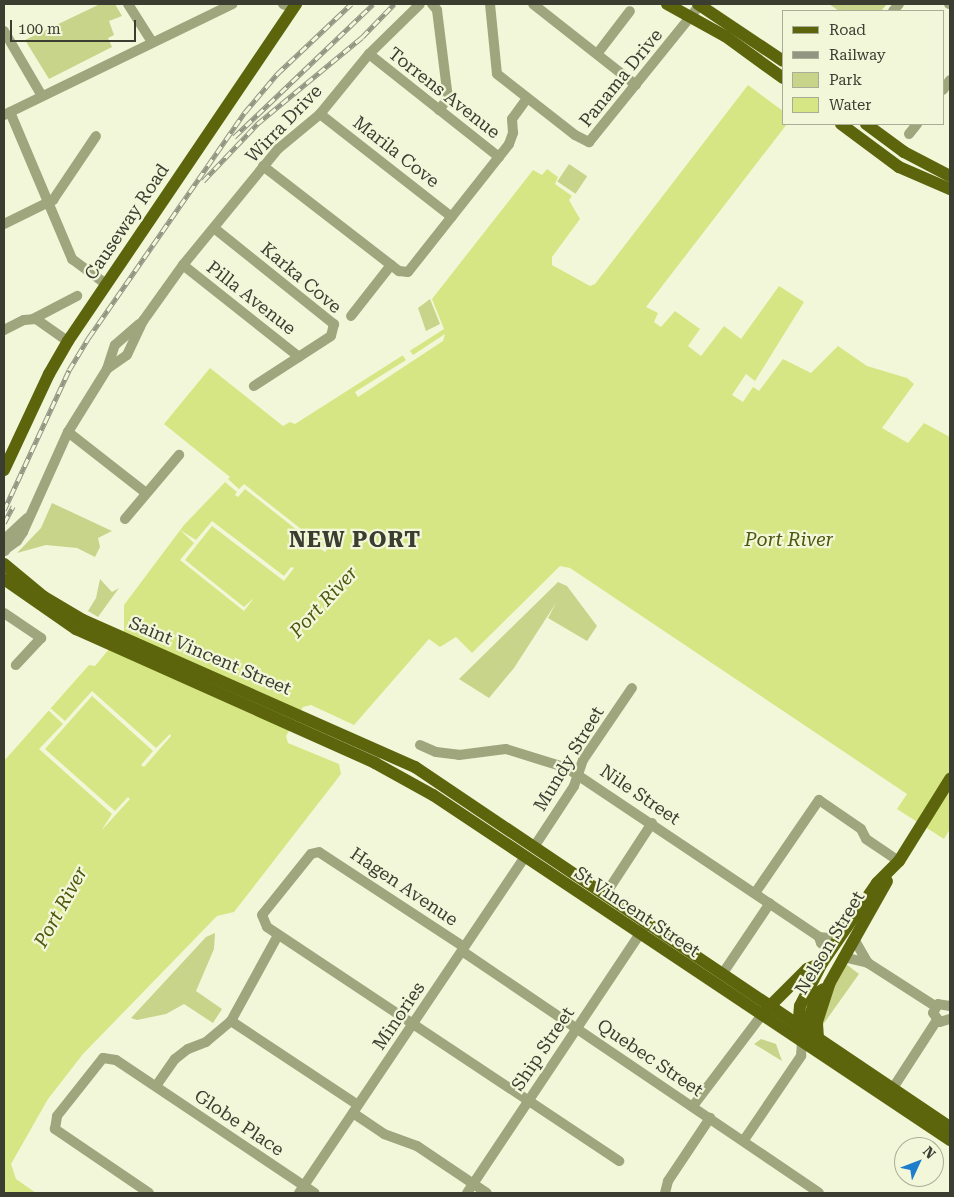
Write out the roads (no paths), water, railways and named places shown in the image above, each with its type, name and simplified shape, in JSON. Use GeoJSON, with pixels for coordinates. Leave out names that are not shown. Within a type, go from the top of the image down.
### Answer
{"type":"FeatureCollection","features":[{"type":"Feature","properties":{"kind":"main road"},"geometry":{"type":"LineString","coordinates":[[667,4],[692,16],[782,77]]}},
{"type":"Feature","properties":{"kind":"main road"},"geometry":{"type":"LineString","coordinates":[[699,4],[782,60]]}},
{"type":"Feature","properties":{"kind":"main road","name":"Causeway Road"},"geometry":{"type":"LineString","coordinates":[[4,470],[49,374],[68,340],[291,5]]}},
{"type":"Feature","properties":{"kind":"main road"},"geometry":{"type":"LineString","coordinates":[[842,125],[899,167],[950,189]]}},
{"type":"Feature","properties":{"kind":"main road"},"geometry":{"type":"LineString","coordinates":[[867,125],[904,152],[950,176]]}},
{"type":"Feature","properties":{"kind":"main road"},"geometry":{"type":"LineString","coordinates":[[4,564],[44,597],[101,634]]}},
{"type":"Feature","properties":{"kind":"main road"},"geometry":{"type":"LineString","coordinates":[[4,579],[38,605],[101,634]]}},
{"type":"Feature","properties":{"kind":"main road","name":"Saint Vincent Street"},"geometry":{"type":"LineString","coordinates":[[101,634],[303,715]]}},
{"type":"Feature","properties":{"kind":"main road","name":"Saint Vincent Street"},"geometry":{"type":"LineString","coordinates":[[101,634],[296,729]]}},
{"type":"Feature","properties":{"kind":"main road","name":"St Vincent Street"},"geometry":{"type":"LineString","coordinates":[[303,715],[415,767],[950,1127]]}},
{"type":"Feature","properties":{"kind":"main road","name":"St Vincent Street"},"geometry":{"type":"LineString","coordinates":[[296,729],[392,771],[950,1140]]}},
{"type":"Feature","properties":{"kind":"main road","name":"Nelson Street"},"geometry":{"type":"LineString","coordinates":[[801,1026],[817,993],[829,984],[895,865],[950,779]]}},
{"type":"Feature","properties":{"kind":"main road"},"geometry":{"type":"LineString","coordinates":[[524,857],[534,847]]}},
{"type":"Feature","properties":{"kind":"main road","name":"Nelson Street"},"geometry":{"type":"LineString","coordinates":[[802,1043],[801,1026],[804,997],[834,944],[878,883],[895,865]]}},
{"type":"Feature","properties":{"kind":"main road"},"geometry":{"type":"LineString","coordinates":[[761,1016],[807,969],[822,963]]}},
{"type":"Feature","properties":{"kind":"main road"},"geometry":{"type":"LineString","coordinates":[[818,1038],[818,1022],[829,984]]}},
{"type":"Feature","properties":{"kind":"street"},"geometry":{"type":"LineString","coordinates":[[128,4],[152,42]]}},
{"type":"Feature","properties":{"kind":"street"},"geometry":{"type":"LineString","coordinates":[[106,284],[75,262],[7,113],[233,4]]}},
{"type":"Feature","properties":{"kind":"street","name":"Wirra Drive"},"geometry":{"type":"LineString","coordinates":[[107,369],[128,355],[143,321],[183,265],[263,166],[278,149],[320,114],[369,54],[420,4]]}},
{"type":"Feature","properties":{"kind":"street"},"geometry":{"type":"LineString","coordinates":[[432,4],[437,10],[448,98],[439,110]]}},
{"type":"Feature","properties":{"kind":"street","name":"Panama Drive"},"geometry":{"type":"LineString","coordinates":[[490,4],[496,70],[527,98],[589,142],[692,16],[699,4]]}},
{"type":"Feature","properties":{"kind":"street"},"geometry":{"type":"LineString","coordinates":[[534,4],[636,85]]}},
{"type":"Feature","properties":{"kind":"street"},"geometry":{"type":"LineString","coordinates":[[597,54],[630,11]]}},
{"type":"Feature","properties":{"kind":"street"},"geometry":{"type":"LineString","coordinates":[[4,31],[42,96]]}},
{"type":"Feature","properties":{"kind":"street","name":"Torrens Avenue"},"geometry":{"type":"LineString","coordinates":[[369,54],[499,157]]}},
{"type":"Feature","properties":{"kind":"street"},"geometry":{"type":"LineString","coordinates":[[263,166],[399,271],[408,272],[499,157],[513,134],[512,119],[527,98]]}},
{"type":"Feature","properties":{"kind":"street","name":"Marila Cove"},"geometry":{"type":"LineString","coordinates":[[320,114],[452,217]]}},
{"type":"Feature","properties":{"kind":"street"},"geometry":{"type":"LineString","coordinates":[[909,134],[916,125]]}},
{"type":"Feature","properties":{"kind":"street"},"geometry":{"type":"LineString","coordinates":[[4,224],[49,203],[96,136]]}},
{"type":"Feature","properties":{"kind":"street","name":"Karka Cove"},"geometry":{"type":"LineString","coordinates":[[214,228],[334,324],[331,336],[254,386]]}},
{"type":"Feature","properties":{"kind":"street","name":"Pilla Avenue"},"geometry":{"type":"LineString","coordinates":[[183,265],[299,357]]}},
{"type":"Feature","properties":{"kind":"street"},"geometry":{"type":"LineString","coordinates":[[351,316],[391,265]]}},
{"type":"Feature","properties":{"kind":"street"},"geometry":{"type":"LineString","coordinates":[[4,330],[33,319],[77,296]]}},
{"type":"Feature","properties":{"kind":"street"},"geometry":{"type":"LineString","coordinates":[[33,319],[68,340]]}},
{"type":"Feature","properties":{"kind":"street","name":"Wirra Drive"},"geometry":{"type":"LineString","coordinates":[[5,550],[9,535],[27,518],[68,432],[107,369],[115,345],[143,321]]}},
{"type":"Feature","properties":{"kind":"street"},"geometry":{"type":"LineString","coordinates":[[68,432],[146,493]]}},
{"type":"Feature","properties":{"kind":"street"},"geometry":{"type":"LineString","coordinates":[[125,519],[179,455]]}},
{"type":"Feature","properties":{"kind":"street"},"geometry":{"type":"LineString","coordinates":[[4,614],[40,638],[16,665]]}},
{"type":"Feature","properties":{"kind":"street","name":"Mundy Street"},"geometry":{"type":"LineString","coordinates":[[534,847],[574,786],[583,760],[632,688]]}},
{"type":"Feature","properties":{"kind":"street","name":"Nile Street"},"geometry":{"type":"LineString","coordinates":[[420,745],[436,752],[459,755],[506,749],[578,774],[819,937],[821,943],[834,944]]}},
{"type":"Feature","properties":{"kind":"street"},"geometry":{"type":"LineString","coordinates":[[754,893],[818,800],[861,829],[866,839],[895,865]]}},
{"type":"Feature","properties":{"kind":"street"},"geometry":{"type":"LineString","coordinates":[[605,895],[652,823]]}},
{"type":"Feature","properties":{"kind":"street","name":"Hagen Avenue"},"geometry":{"type":"LineString","coordinates":[[278,935],[262,922],[264,909],[311,854],[325,854],[463,949]]}},
{"type":"Feature","properties":{"kind":"street","name":"Minories"},"geometry":{"type":"LineString","coordinates":[[302,1190],[524,857]]}},
{"type":"Feature","properties":{"kind":"street"},"geometry":{"type":"LineString","coordinates":[[723,973],[770,903]]}},
{"type":"Feature","properties":{"kind":"street","name":"Ship Street"},"geometry":{"type":"LineString","coordinates":[[467,1193],[647,923]]}},
{"type":"Feature","properties":{"kind":"street"},"geometry":{"type":"LineString","coordinates":[[156,1086],[175,1059],[188,1049],[206,1042],[231,1021],[278,935],[527,1102],[619,1161]]}},
{"type":"Feature","properties":{"kind":"street"},"geometry":{"type":"LineString","coordinates":[[854,940],[868,963]]}},
{"type":"Feature","properties":{"kind":"street","name":"Quebec Street"},"geometry":{"type":"LineString","coordinates":[[463,949],[819,1193]]}},
{"type":"Feature","properties":{"kind":"street"},"geometry":{"type":"LineString","coordinates":[[844,958],[868,963],[935,1006]]}},
{"type":"Feature","properties":{"kind":"street"},"geometry":{"type":"LineString","coordinates":[[937,1020],[933,1013],[935,1006],[941,1003],[950,1004]]}},
{"type":"Feature","properties":{"kind":"street"},"geometry":{"type":"LineString","coordinates":[[693,1106],[761,1016]]}},
{"type":"Feature","properties":{"kind":"street"},"geometry":{"type":"LineString","coordinates":[[937,1020],[950,1019]]}},
{"type":"Feature","properties":{"kind":"street"},"geometry":{"type":"LineString","coordinates":[[893,1088],[937,1020]]}},
{"type":"Feature","properties":{"kind":"street"},"geometry":{"type":"LineString","coordinates":[[231,1021],[356,1109],[384,1134],[417,1146],[487,1193]]}},
{"type":"Feature","properties":{"kind":"street"},"geometry":{"type":"LineString","coordinates":[[744,1140],[801,1056],[802,1043]]}},
{"type":"Feature","properties":{"kind":"street","name":"Globe Place"},"geometry":{"type":"LineString","coordinates":[[149,1193],[64,1136],[54,1123],[103,1058],[116,1060],[156,1086],[302,1190],[315,1193]]}},
{"type":"Feature","properties":{"kind":"street"},"geometry":{"type":"LineString","coordinates":[[665,1193],[668,1181],[710,1118]]}},
{"type":"Feature","properties":{"kind":"water","name":"Port River"},"geometry":{"type":"Polygon","coordinates":[[[748,85],[782,110],[782,125],[786,125],[646,307],[658,313],[654,322],[661,327],[675,311],[700,329],[688,346],[701,356],[724,326],[741,339],[779,286],[804,302],[755,381],[746,374],[732,395],[743,402],[753,387],[759,391],[783,359],[811,373],[838,346],[867,366],[907,378],[914,384],[882,428],[908,443],[924,423],[950,437],[950,829],[944,839],[897,809],[907,794],[570,568],[560,566],[472,653],[456,637],[440,647],[429,639],[354,725],[311,705],[303,707],[286,736],[288,743],[339,764],[341,774],[234,912],[217,916],[83,1054],[48,1099],[11,1164],[16,1179],[36,1193],[4,1193],[4,761],[89,665],[95,666],[124,631],[124,605],[184,525],[230,477],[164,424],[210,368],[283,426],[290,422],[295,424],[444,329],[432,299],[533,170],[542,175],[547,169],[558,177],[555,184],[572,196],[569,200],[580,219],[552,257],[552,265],[590,286],[595,284],[748,85]]]}},
{"type":"Feature","properties":{"kind":"railway"},"geometry":{"type":"LineString","coordinates":[[4,510],[69,370],[89,337],[245,112],[277,74],[351,4]]}},
{"type":"Feature","properties":{"kind":"railway"},"geometry":{"type":"LineString","coordinates":[[234,137],[373,4]]}},
{"type":"Feature","properties":{"kind":"railway"},"geometry":{"type":"LineString","coordinates":[[203,181],[257,124],[362,37],[394,4]]}},
{"type":"Feature","properties":{"kind":"railway"},"geometry":{"type":"LineString","coordinates":[[4,523],[13,506]]}},
{"type":"Feature","properties":{"kind":"district","name":"NEW PORT"},"geometry":{"type":"Point","coordinates":[355,540]}}]}
